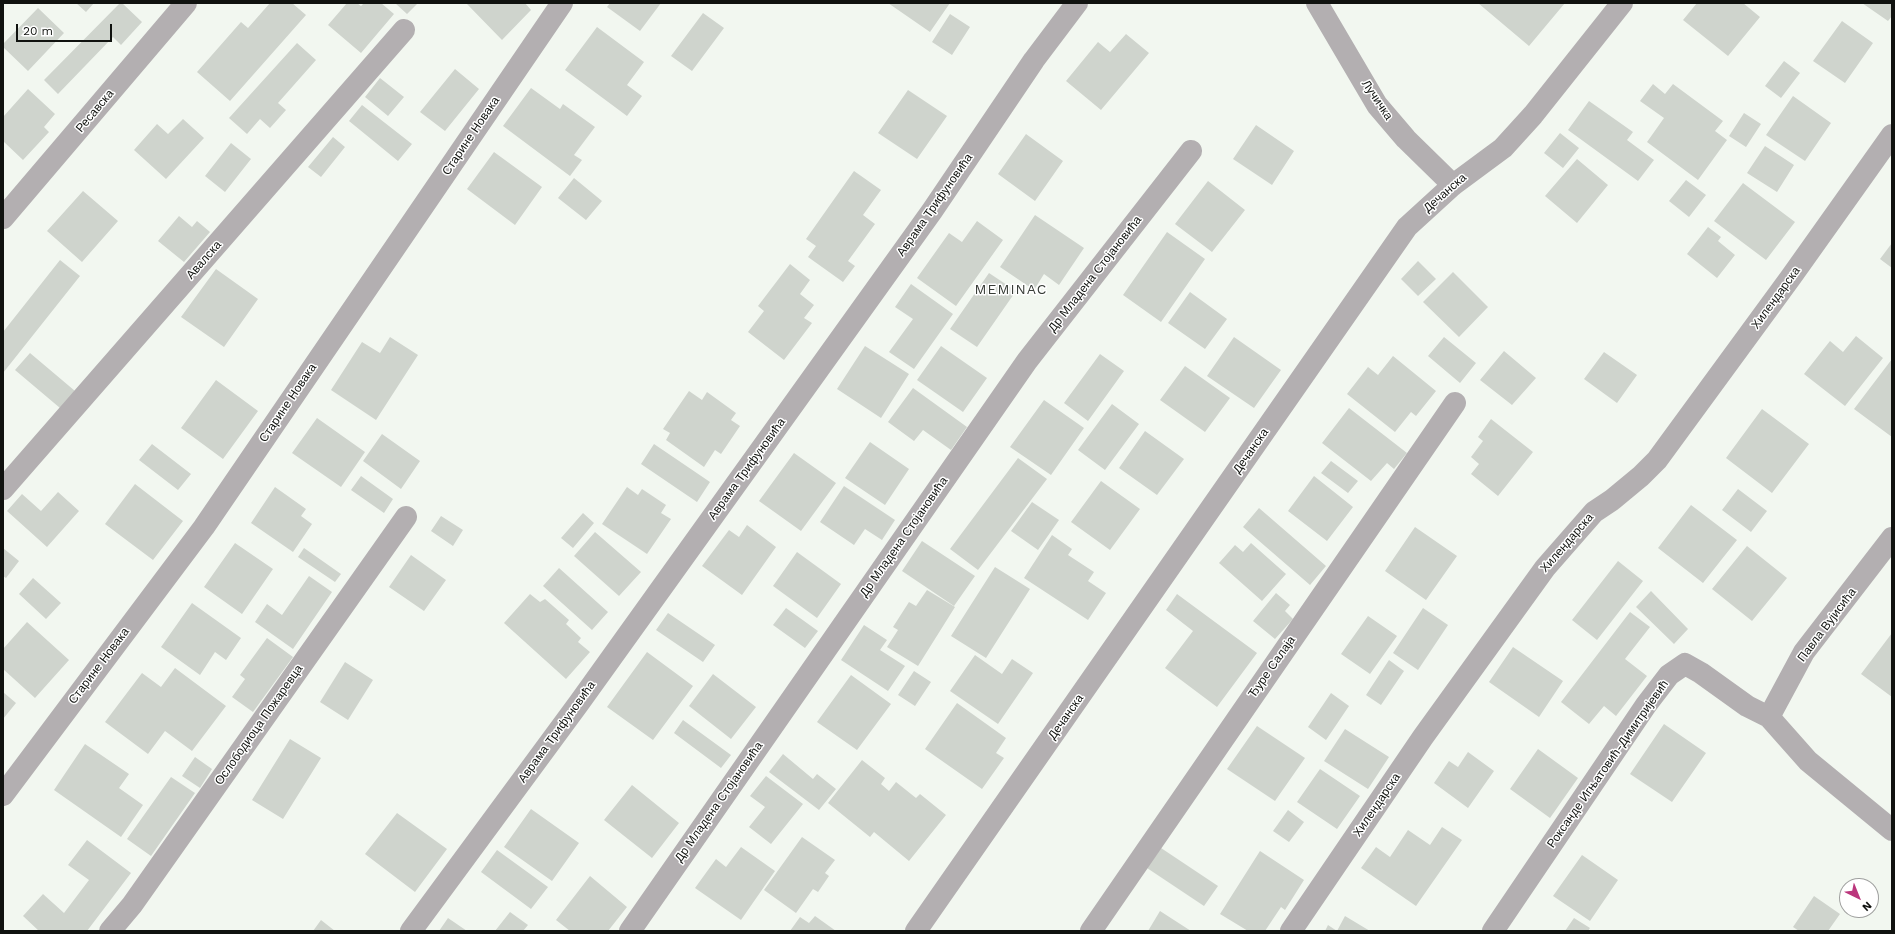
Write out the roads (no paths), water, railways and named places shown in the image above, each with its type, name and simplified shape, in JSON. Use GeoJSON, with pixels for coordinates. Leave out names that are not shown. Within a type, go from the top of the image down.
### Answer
{"type":"FeatureCollection","features":[{"type":"Feature","properties":{"kind":"street","name":"Ресавска"},"geometry":{"type":"LineString","coordinates":[[3,218],[186,3]]}},
{"type":"Feature","properties":{"kind":"street","name":"Старине Новака"},"geometry":{"type":"LineString","coordinates":[[3,795],[204,527],[562,3]]}},
{"type":"Feature","properties":{"kind":"street","name":"Аврама Трифуновића"},"geometry":{"type":"LineString","coordinates":[[411,931],[579,703],[932,211],[1034,60],[1077,3]]}},
{"type":"Feature","properties":{"kind":"street","name":"Лучичка"},"geometry":{"type":"LineString","coordinates":[[1317,3],[1377,106],[1406,139],[1453,185]]}},
{"type":"Feature","properties":{"kind":"street","name":"Дечанска"},"geometry":{"type":"LineString","coordinates":[[916,931],[1407,227],[1453,185],[1503,148],[1533,115],[1622,3]]}},
{"type":"Feature","properties":{"kind":"street","name":"Авалска"},"geometry":{"type":"LineString","coordinates":[[3,489],[404,30]]}},
{"type":"Feature","properties":{"kind":"street","name":"Хилендарска"},"geometry":{"type":"LineString","coordinates":[[1291,931],[1423,737],[1545,568],[1594,512],[1623,491],[1657,460],[1791,277],[1892,135]]}},
{"type":"Feature","properties":{"kind":"street","name":"Др Младена Стојановића"},"geometry":{"type":"LineString","coordinates":[[630,931],[1027,361],[1191,151]]}},
{"type":"Feature","properties":{"kind":"street","name":"Ђуре Салаја"},"geometry":{"type":"LineString","coordinates":[[1091,931],[1455,404]]}},
{"type":"Feature","properties":{"kind":"street","name":"Ослободиоца Пожаревца"},"geometry":{"type":"LineString","coordinates":[[110,931],[132,905],[406,517]]}},
{"type":"Feature","properties":{"kind":"street","name":"Павла Вујисића"},"geometry":{"type":"LineString","coordinates":[[1769,717],[1804,652],[1892,538]]}},
{"type":"Feature","properties":{"kind":"street","name":"Роксанде Игњатовић-Димитријевић"},"geometry":{"type":"LineString","coordinates":[[1493,931],[1646,705],[1669,675],[1685,664],[1748,706],[1769,717]]}},
{"type":"Feature","properties":{"kind":"street"},"geometry":{"type":"LineString","coordinates":[[1769,717],[1808,761],[1892,830]]}},
{"type":"Feature","properties":{"kind":"district","name":"MEMINAC"},"geometry":{"type":"Point","coordinates":[1011,290]}}]}
